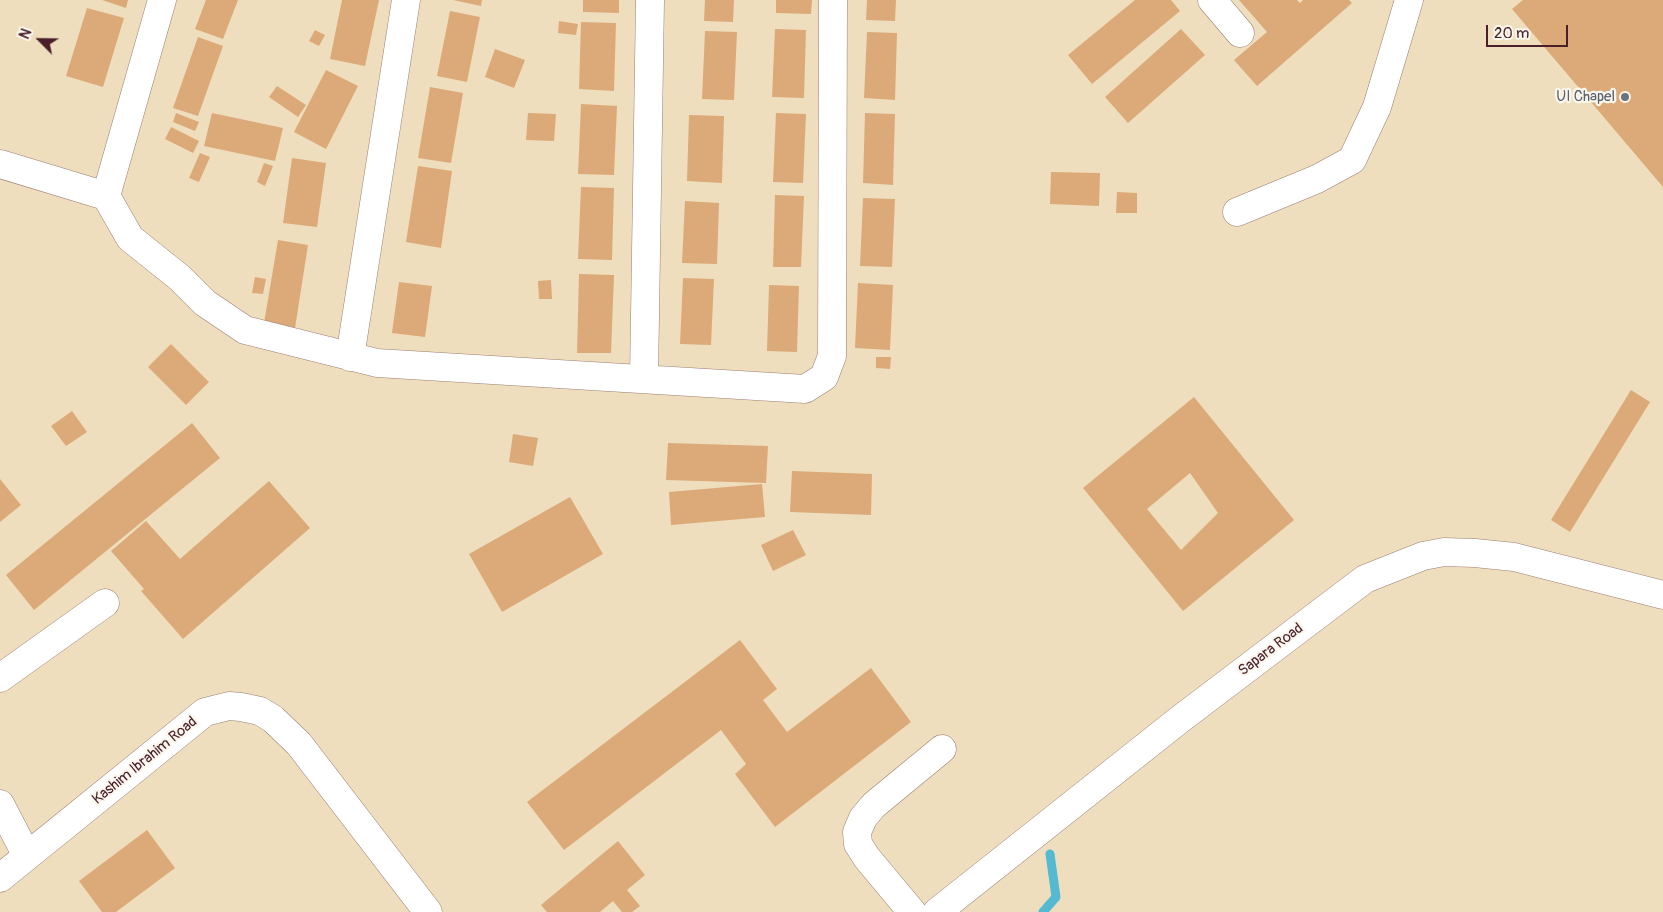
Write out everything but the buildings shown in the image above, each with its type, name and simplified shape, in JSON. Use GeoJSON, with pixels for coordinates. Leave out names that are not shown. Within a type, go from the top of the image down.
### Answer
{"type":"FeatureCollection","features":[{"type":"Feature","properties":{"kind":"street"},"geometry":{"type":"LineString","coordinates":[[106,196],[162,0]]}},
{"type":"Feature","properties":{"kind":"street"},"geometry":{"type":"LineString","coordinates":[[350,357],[406,0]]}},
{"type":"Feature","properties":{"kind":"street"},"geometry":{"type":"LineString","coordinates":[[644,379],[650,0]]}},
{"type":"Feature","properties":{"kind":"street"},"geometry":{"type":"LineString","coordinates":[[0,164],[106,196],[130,238],[180,278],[205,303],[245,330],[377,363],[805,389],[824,377],[832,356],[834,0]]}},
{"type":"Feature","properties":{"kind":"street"},"geometry":{"type":"LineString","coordinates":[[1212,0],[1240,33]]}},
{"type":"Feature","properties":{"kind":"street"},"geometry":{"type":"LineString","coordinates":[[1237,212],[1317,179],[1352,160],[1377,107],[1409,0]]}},
{"type":"Feature","properties":{"kind":"street","name":"Sapara Road"},"geometry":{"type":"LineString","coordinates":[[937,912],[1179,720],[1365,579],[1423,556],[1444,552],[1475,553],[1514,557],[1663,595]]}},
{"type":"Feature","properties":{"kind":"street"},"geometry":{"type":"LineString","coordinates":[[0,678],[105,603]]}},
{"type":"Feature","properties":{"kind":"street","name":"Kashim Ibrahim Road"},"geometry":{"type":"LineString","coordinates":[[0,878],[205,712],[229,706],[260,710],[273,719],[299,744],[428,912]]}},
{"type":"Feature","properties":{"kind":"street"},"geometry":{"type":"LineString","coordinates":[[912,912],[858,844],[857,832],[863,818],[874,805],[942,750]]}},
{"type":"Feature","properties":{"kind":"street"},"geometry":{"type":"LineString","coordinates":[[0,804],[27,856]]}},
{"type":"Feature","properties":{"kind":"waterway"},"geometry":{"type":"LineString","coordinates":[[1043,912],[1056,897],[1050,854]]}},
{"type":"Feature","properties":{"kind":"place","name":"UI Chapel"},"geometry":{"type":"Point","coordinates":[1625,97]}}]}
